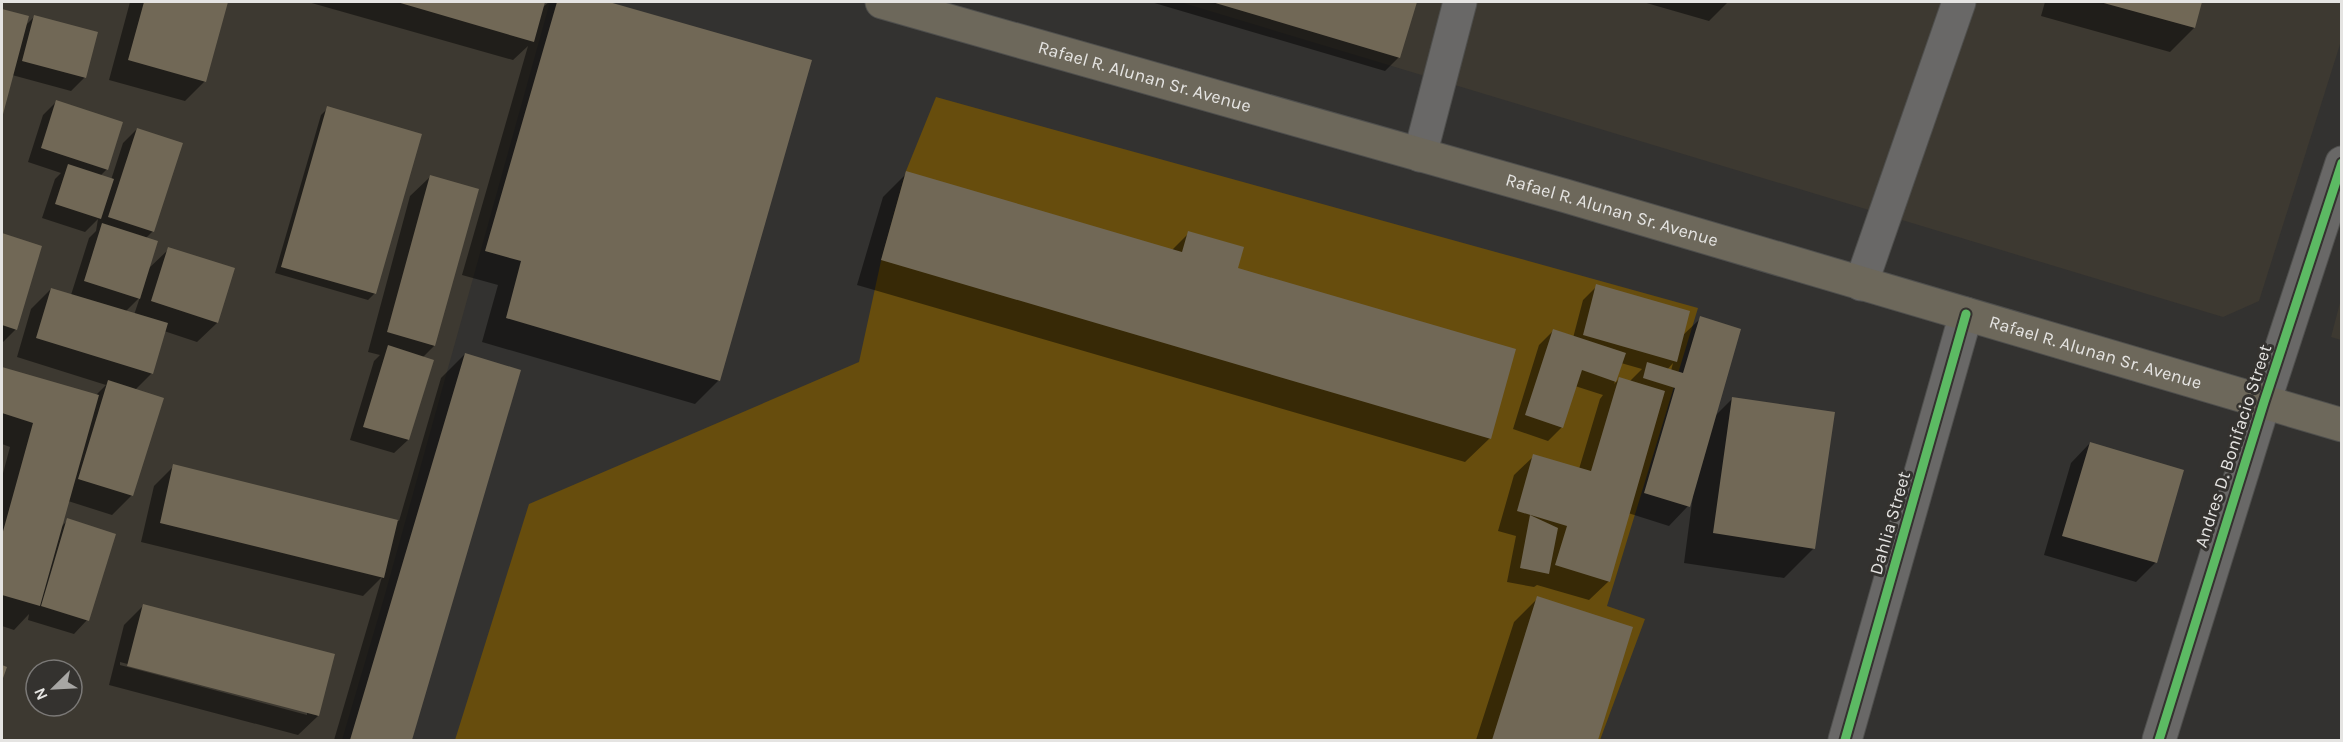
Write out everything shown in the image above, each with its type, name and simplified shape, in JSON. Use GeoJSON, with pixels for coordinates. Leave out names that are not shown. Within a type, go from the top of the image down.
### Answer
{"type":"FeatureCollection","features":[{"type":"Feature","properties":{"kind":"highway","name":"Rafael R. Alunan Sr. Avenue"},"geometry":{"type":"LineString","coordinates":[[882,2],[1566,196],[2342,425]]}},
{"type":"Feature","properties":{"kind":"street"},"geometry":{"type":"LineString","coordinates":[[1420,155],[1460,2]]}},
{"type":"Feature","properties":{"kind":"street"},"geometry":{"type":"LineString","coordinates":[[1861,284],[1959,2]]}},
{"type":"Feature","properties":{"kind":"street","name":"Andres D. Bonifacio Street"},"geometry":{"type":"LineString","coordinates":[[2159,741],[2264,402],[2342,163]]}},
{"type":"Feature","properties":{"kind":"street","name":"Dahlia Street"},"geometry":{"type":"LineString","coordinates":[[1845,741],[1966,314]]}},
{"type":"Feature","properties":{"kind":"shaded area"},"geometry":{"type":"Polygon","coordinates":[[[2,2],[550,2],[384,598],[342,740],[2,740],[2,2]]]}},
{"type":"Feature","properties":{"kind":"shaded area"},"geometry":{"type":"Polygon","coordinates":[[[1180,2],[2341,2],[2342,38],[2259,301],[2223,317],[1180,2]]]}},
{"type":"Feature","properties":{"kind":"shaded area"},"geometry":{"type":"Polygon","coordinates":[[[936,97],[1698,308],[1607,606],[1645,619],[1600,740],[455,740],[529,504],[859,362],[881,261],[906,171],[936,97]]]}},
{"type":"Feature","properties":{"kind":"shaded area"},"geometry":{"type":"Polygon","coordinates":[[[2341,299],[2342,340],[2331,337],[2341,299]]]}},
{"type":"Feature","properties":{"kind":"building"},"geometry":{"type":"Polygon","coordinates":[[[144,2],[228,2],[206,82],[128,60],[144,2]]]}},
{"type":"Feature","properties":{"kind":"building"},"geometry":{"type":"Polygon","coordinates":[[[397,2],[545,2],[534,42],[397,2]]]}},
{"type":"Feature","properties":{"kind":"building"},"geometry":{"type":"Polygon","coordinates":[[[557,2],[609,2],[812,60],[720,381],[506,318],[521,261],[485,251],[557,2]]]}},
{"type":"Feature","properties":{"kind":"building"},"geometry":{"type":"Polygon","coordinates":[[[1212,2],[1417,2],[1400,58],[1212,2]]]}},
{"type":"Feature","properties":{"kind":"building"},"geometry":{"type":"Polygon","coordinates":[[[2100,2],[2202,2],[2195,28],[2100,2]]]}},
{"type":"Feature","properties":{"kind":"building"},"geometry":{"type":"Polygon","coordinates":[[[2,9],[29,16],[2,118],[2,9]]]}},
{"type":"Feature","properties":{"kind":"building"},"geometry":{"type":"Polygon","coordinates":[[[34,15],[98,32],[86,78],[22,61],[34,15]]]}},
{"type":"Feature","properties":{"kind":"building"},"geometry":{"type":"Polygon","coordinates":[[[56,100],[123,122],[108,170],[41,148],[56,100]]]}},
{"type":"Feature","properties":{"kind":"building"},"geometry":{"type":"Polygon","coordinates":[[[327,106],[422,134],[376,294],[281,267],[327,106]]]}},
{"type":"Feature","properties":{"kind":"building"},"geometry":{"type":"Polygon","coordinates":[[[137,128],[183,143],[154,232],[108,217],[137,128]]]}},
{"type":"Feature","properties":{"kind":"building"},"geometry":{"type":"Polygon","coordinates":[[[68,164],[114,179],[101,219],[55,204],[68,164]]]}},
{"type":"Feature","properties":{"kind":"building"},"geometry":{"type":"Polygon","coordinates":[[[906,171],[1182,252],[1188,231],[1244,247],[1238,268],[1516,349],[1491,439],[881,260],[906,171]]]}},
{"type":"Feature","properties":{"kind":"building"},"geometry":{"type":"Polygon","coordinates":[[[430,175],[479,189],[435,346],[387,332],[430,175]]]}},
{"type":"Feature","properties":{"kind":"building"},"geometry":{"type":"Polygon","coordinates":[[[102,223],[158,241],[140,299],[84,281],[102,223]]]}},
{"type":"Feature","properties":{"kind":"building"},"geometry":{"type":"Polygon","coordinates":[[[2,233],[42,246],[17,330],[2,325],[2,233]]]}},
{"type":"Feature","properties":{"kind":"building"},"geometry":{"type":"Polygon","coordinates":[[[168,247],[235,268],[218,323],[151,301],[168,247]]]}},
{"type":"Feature","properties":{"kind":"building"},"geometry":{"type":"Polygon","coordinates":[[[1596,284],[1690,311],[1677,362],[1583,335],[1596,284]]]}},
{"type":"Feature","properties":{"kind":"building"},"geometry":{"type":"Polygon","coordinates":[[[51,288],[168,323],[153,374],[36,338],[51,288]]]}},
{"type":"Feature","properties":{"kind":"building"},"geometry":{"type":"Polygon","coordinates":[[[1700,316],[1741,329],[1690,507],[1644,493],[1675,388],[1643,378],[1647,362],[1683,373],[1700,316]]]}},
{"type":"Feature","properties":{"kind":"building"},"geometry":{"type":"Polygon","coordinates":[[[1553,329],[1626,353],[1616,382],[1582,370],[1563,428],[1525,415],[1553,329]]]}},
{"type":"Feature","properties":{"kind":"building"},"geometry":{"type":"Polygon","coordinates":[[[388,345],[434,360],[409,440],[363,427],[388,345]]]}},
{"type":"Feature","properties":{"kind":"building"},"geometry":{"type":"Polygon","coordinates":[[[465,353],[521,370],[412,740],[350,740],[465,353]]]}},
{"type":"Feature","properties":{"kind":"building"},"geometry":{"type":"Polygon","coordinates":[[[2,367],[99,395],[40,606],[2,595],[2,535],[33,423],[2,413],[2,367]]]}},
{"type":"Feature","properties":{"kind":"building"},"geometry":{"type":"Polygon","coordinates":[[[1619,377],[1665,391],[1610,582],[1555,565],[1567,526],[1517,511],[1533,454],[1591,471],[1619,377]]]}},
{"type":"Feature","properties":{"kind":"building"},"geometry":{"type":"Polygon","coordinates":[[[108,380],[164,398],[133,496],[78,479],[108,380]]]}},
{"type":"Feature","properties":{"kind":"building"},"geometry":{"type":"Polygon","coordinates":[[[1732,397],[1835,412],[1815,549],[1713,533],[1732,397]]]}},
{"type":"Feature","properties":{"kind":"building"},"geometry":{"type":"Polygon","coordinates":[[[2090,442],[2184,470],[2157,563],[2062,536],[2090,442]]]}},
{"type":"Feature","properties":{"kind":"building"},"geometry":{"type":"Polygon","coordinates":[[[173,464],[398,520],[384,578],[160,523],[173,464]]]}},
{"type":"Feature","properties":{"kind":"building"},"geometry":{"type":"Polygon","coordinates":[[[1530,515],[1558,528],[1549,574],[1520,568],[1530,515]]]}},
{"type":"Feature","properties":{"kind":"building"},"geometry":{"type":"Polygon","coordinates":[[[67,518],[116,534],[89,621],[41,606],[67,518]]]}},
{"type":"Feature","properties":{"kind":"building"},"geometry":{"type":"Polygon","coordinates":[[[1537,596],[1633,627],[1598,740],[1492,740],[1537,596]]]}},
{"type":"Feature","properties":{"kind":"building"},"geometry":{"type":"Polygon","coordinates":[[[143,604],[335,654],[319,716],[127,666],[143,604]]]}},
{"type":"Feature","properties":{"kind":"building"},"geometry":{"type":"Polygon","coordinates":[[[2,665],[7,667],[2,681],[2,665]]]}},
{"type":"Feature","properties":{"kind":"cycle path"},"geometry":{"type":"LineString","coordinates":[[2159,740],[2264,402],[2342,163]]}},
{"type":"Feature","properties":{"kind":"cycle path"},"geometry":{"type":"LineString","coordinates":[[1845,740],[1966,314]]}}]}
